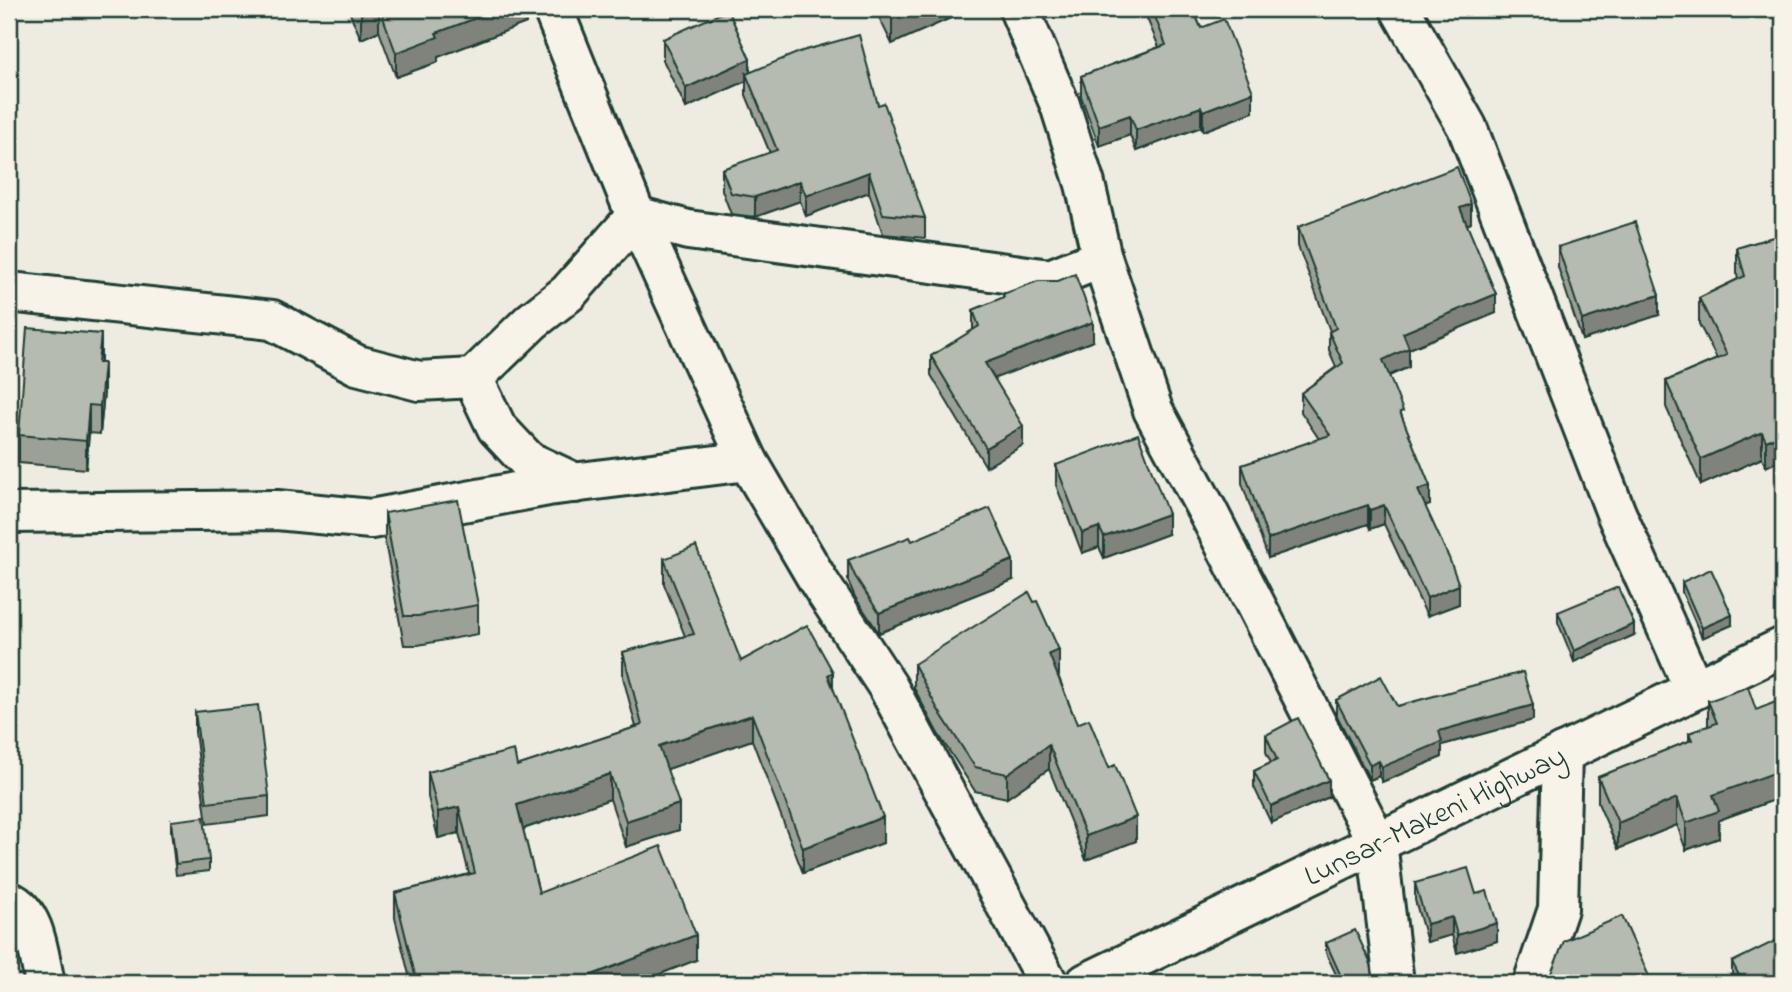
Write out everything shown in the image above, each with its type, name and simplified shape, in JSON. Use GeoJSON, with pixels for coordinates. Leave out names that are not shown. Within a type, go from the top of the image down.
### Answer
{"type":"FeatureCollection","features":[{"type":"Feature","properties":{"kind":"street"},"geometry":{"type":"LineString","coordinates":[[553,9],[636,216],[748,461],[819,582],[888,687],[1048,983]]}},
{"type":"Feature","properties":{"kind":"street"},"geometry":{"type":"LineString","coordinates":[[1019,9],[1060,104],[1085,184],[1102,258],[1153,410],[1377,842],[1394,983]]}},
{"type":"Feature","properties":{"kind":"street"},"geometry":{"type":"LineString","coordinates":[[1400,9],[1467,127],[1616,513],[1694,689]]}},
{"type":"Feature","properties":{"kind":"street"},"geometry":{"type":"LineString","coordinates":[[636,216],[688,230],[1050,279],[1102,258]]}},
{"type":"Feature","properties":{"kind":"street"},"geometry":{"type":"LineString","coordinates":[[9,292],[272,320],[357,365],[419,381],[473,378],[532,321],[568,293],[636,216]]}},
{"type":"Feature","properties":{"kind":"street"},"geometry":{"type":"LineString","coordinates":[[473,378],[497,428],[528,461],[575,483]]}},
{"type":"Feature","properties":{"kind":"street"},"geometry":{"type":"LineString","coordinates":[[9,513],[277,510],[371,519],[575,483],[748,461]]}},
{"type":"Feature","properties":{"kind":"street","name":"Lunsar-Makeni Highway"},"geometry":{"type":"LineString","coordinates":[[1086,983],[1783,647]]}},
{"type":"Feature","properties":{"kind":"street"},"geometry":{"type":"LineString","coordinates":[[1533,983],[1558,909],[1562,752]]}},
{"type":"Feature","properties":{"kind":"street"},"geometry":{"type":"LineString","coordinates":[[9,901],[15,903],[30,922],[45,983]]}},
{"type":"Feature","properties":{"kind":"building"},"geometry":{"type":"Polygon","coordinates":[[[359,9],[373,9],[361,14],[359,9]]]}},
{"type":"Feature","properties":{"kind":"building"},"geometry":{"type":"Polygon","coordinates":[[[380,9],[500,9],[436,33],[438,37],[396,53],[380,9]]]}},
{"type":"Feature","properties":{"kind":"building"},"geometry":{"type":"Polygon","coordinates":[[[887,9],[915,9],[892,19],[887,9]]]}},
{"type":"Feature","properties":{"kind":"building"},"geometry":{"type":"Polygon","coordinates":[[[1152,9],[1193,9],[1201,28],[1224,19],[1253,92],[1203,111],[1201,107],[1136,130],[1130,115],[1099,126],[1081,76],[1166,45],[1152,9]]]}},
{"type":"Feature","properties":{"kind":"building"},"geometry":{"type":"Polygon","coordinates":[[[728,10],[750,59],[686,88],[663,39],[728,10]]]}},
{"type":"Feature","properties":{"kind":"building"},"geometry":{"type":"Polygon","coordinates":[[[859,35],[878,105],[884,103],[925,218],[883,214],[869,172],[806,196],[800,181],[755,197],[731,193],[722,169],[777,150],[746,74],[802,51],[859,35]]]}},
{"type":"Feature","properties":{"kind":"building"},"geometry":{"type":"Polygon","coordinates":[[[1457,167],[1471,204],[1460,208],[1496,294],[1403,333],[1409,348],[1383,360],[1403,411],[1400,412],[1430,486],[1418,490],[1459,585],[1427,598],[1384,505],[1370,510],[1368,505],[1268,539],[1242,465],[1330,435],[1301,393],[1343,363],[1329,332],[1336,328],[1298,227],[1457,167]]]}},
{"type":"Feature","properties":{"kind":"building"},"geometry":{"type":"Polygon","coordinates":[[[1635,222],[1659,295],[1582,320],[1558,247],[1635,222]]]}},
{"type":"Feature","properties":{"kind":"building"},"geometry":{"type":"Polygon","coordinates":[[[1783,234],[1783,434],[1766,441],[1762,432],[1701,459],[1666,381],[1727,355],[1699,298],[1745,276],[1737,248],[1783,234]]]}},
{"type":"Feature","properties":{"kind":"building"},"geometry":{"type":"Polygon","coordinates":[[[1075,274],[1093,322],[985,363],[1023,426],[986,448],[931,356],[979,326],[973,310],[1004,297],[1003,294],[1038,281],[1058,281],[1075,274]]]}},
{"type":"Feature","properties":{"kind":"building"},"geometry":{"type":"Polygon","coordinates":[[[27,328],[101,334],[98,363],[104,363],[100,406],[89,405],[86,441],[19,435],[27,328]]]}},
{"type":"Feature","properties":{"kind":"building"},"geometry":{"type":"Polygon","coordinates":[[[1138,434],[1168,514],[1104,537],[1099,527],[1082,533],[1056,465],[1138,434]]]}},
{"type":"Feature","properties":{"kind":"building"},"geometry":{"type":"Polygon","coordinates":[[[458,500],[478,605],[404,616],[385,513],[458,500]]]}},
{"type":"Feature","properties":{"kind":"building"},"geometry":{"type":"Polygon","coordinates":[[[990,508],[1013,560],[879,613],[848,560],[910,537],[912,541],[990,508]]]}},
{"type":"Feature","properties":{"kind":"building"},"geometry":{"type":"Polygon","coordinates":[[[696,546],[741,661],[807,625],[833,672],[828,675],[883,817],[803,848],[752,715],[659,746],[679,804],[626,821],[610,774],[517,805],[539,893],[661,846],[696,935],[571,983],[417,983],[395,893],[475,873],[459,807],[438,812],[428,772],[514,750],[517,766],[642,725],[623,652],[694,634],[664,559],[696,546]]]}},
{"type":"Feature","properties":{"kind":"building"},"geometry":{"type":"Polygon","coordinates":[[[1711,569],[1732,615],[1702,628],[1682,582],[1711,569]]]}},
{"type":"Feature","properties":{"kind":"building"},"geometry":{"type":"Polygon","coordinates":[[[1618,587],[1634,624],[1574,651],[1558,612],[1618,587]]]}},
{"type":"Feature","properties":{"kind":"building"},"geometry":{"type":"Polygon","coordinates":[[[1029,592],[1034,602],[1037,601],[1059,650],[1049,654],[1077,724],[1089,719],[1109,768],[1115,765],[1136,817],[1086,836],[1049,745],[1007,774],[975,767],[937,708],[914,664],[1029,592]]]}},
{"type":"Feature","properties":{"kind":"building"},"geometry":{"type":"Polygon","coordinates":[[[1523,672],[1533,705],[1439,731],[1442,742],[1382,767],[1379,761],[1370,765],[1336,700],[1381,676],[1397,706],[1523,672]]]}},
{"type":"Feature","properties":{"kind":"building"},"geometry":{"type":"Polygon","coordinates":[[[1748,687],[1756,710],[1783,699],[1783,766],[1773,770],[1774,773],[1713,795],[1719,811],[1686,823],[1677,798],[1618,823],[1598,777],[1692,740],[1689,733],[1717,723],[1708,701],[1748,687]]]}},
{"type":"Feature","properties":{"kind":"building"},"geometry":{"type":"Polygon","coordinates":[[[258,705],[269,796],[207,803],[195,712],[258,705]]]}},
{"type":"Feature","properties":{"kind":"building"},"geometry":{"type":"Polygon","coordinates":[[[1298,718],[1329,780],[1271,806],[1254,771],[1277,760],[1266,735],[1298,718]]]}},
{"type":"Feature","properties":{"kind":"building"},"geometry":{"type":"Polygon","coordinates":[[[204,817],[209,860],[176,864],[171,821],[204,817]]]}},
{"type":"Feature","properties":{"kind":"building"},"geometry":{"type":"Polygon","coordinates":[[[1468,868],[1476,894],[1487,891],[1497,923],[1457,935],[1452,917],[1427,924],[1415,883],[1468,868]]]}},
{"type":"Feature","properties":{"kind":"building"},"geometry":{"type":"Polygon","coordinates":[[[1622,916],[1652,983],[1553,983],[1550,976],[1564,941],[1622,916]]]}},
{"type":"Feature","properties":{"kind":"building"},"geometry":{"type":"Polygon","coordinates":[[[1355,930],[1371,964],[1373,977],[1358,983],[1344,983],[1326,943],[1355,930]]]}},
{"type":"Feature","properties":{"kind":"building"},"geometry":{"type":"Polygon","coordinates":[[[1783,937],[1783,972],[1760,983],[1743,983],[1732,962],[1783,937]]]}}]}
